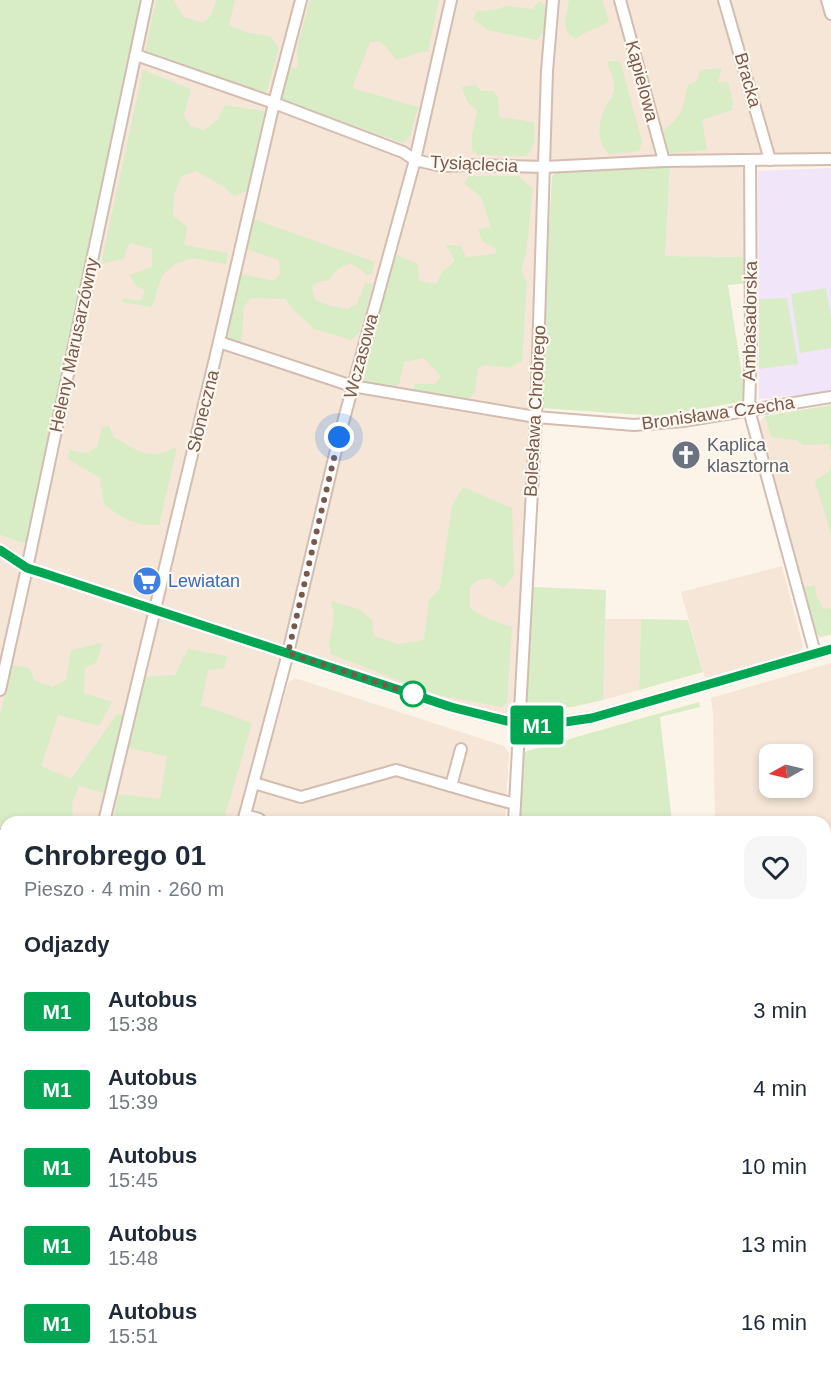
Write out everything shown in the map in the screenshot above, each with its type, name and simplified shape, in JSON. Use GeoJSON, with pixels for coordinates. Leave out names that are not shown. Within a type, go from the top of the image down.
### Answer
{"type":"FeatureCollection","features":[{"type":"Feature","properties":{"kind":"street","name":"Heleny Marusarzówny"},"geometry":{"type":"LineString","coordinates":[[0,690],[147,0]]}},
{"type":"Feature","properties":{"kind":"street","name":"Słoneczna"},"geometry":{"type":"LineString","coordinates":[[105,816],[274,103],[301,0]]}},
{"type":"Feature","properties":{"kind":"street","name":"Wczasowa"},"geometry":{"type":"LineString","coordinates":[[246,816],[257,783],[352,386],[415,160],[451,0]]}},
{"type":"Feature","properties":{"kind":"street","name":"Bolesława Chrobrego"},"geometry":{"type":"LineString","coordinates":[[514,816],[536,417],[548,71],[553,0]]}},
{"type":"Feature","properties":{"kind":"street","name":"Kąpielowa"},"geometry":{"type":"LineString","coordinates":[[620,0],[664,161]]}},
{"type":"Feature","properties":{"kind":"street","name":"Bracka"},"geometry":{"type":"LineString","coordinates":[[724,0],[770,160]]}},
{"type":"Feature","properties":{"kind":"street"},"geometry":{"type":"LineString","coordinates":[[827,0],[831,14]]}},
{"type":"Feature","properties":{"kind":"street","name":"Tysiąclecia"},"geometry":{"type":"LineString","coordinates":[[136,55],[274,103],[403,153],[415,160],[442,166],[545,167],[664,161],[831,159]]}},
{"type":"Feature","properties":{"kind":"street","name":"Ambasadorska"},"geometry":{"type":"LineString","coordinates":[[750,160],[749,410],[815,653]]}},
{"type":"Feature","properties":{"kind":"street","name":"Bronisława Czecha"},"geometry":{"type":"LineString","coordinates":[[219,342],[352,386],[536,417],[634,425],[683,421],[831,397]]}},
{"type":"Feature","properties":{"kind":"street"},"geometry":{"type":"LineString","coordinates":[[0,550],[27,568],[451,707],[519,724],[538,726],[592,718],[831,649]]}},
{"type":"Feature","properties":{"kind":"street"},"geometry":{"type":"LineString","coordinates":[[450,786],[461,748]]}},
{"type":"Feature","properties":{"kind":"street"},"geometry":{"type":"LineString","coordinates":[[257,783],[301,797],[396,770],[515,804]]}},
{"type":"Feature","properties":{"kind":"shaded area"},"geometry":{"type":"Polygon","coordinates":[[[141,0],[831,0],[831,159],[545,167],[519,724],[288,653],[245,816],[0,816],[0,535],[26,544],[141,0]]]}},
{"type":"Feature","properties":{"kind":"shaded area"},"geometry":{"type":"Polygon","coordinates":[[[746,166],[748,257],[665,256],[670,167],[746,166]]]}},
{"type":"Feature","properties":{"kind":"shaded area"},"geometry":{"type":"Polygon","coordinates":[[[831,168],[831,391],[759,399],[758,171],[831,168]]]}},
{"type":"Feature","properties":{"kind":"shaded area"},"geometry":{"type":"Polygon","coordinates":[[[831,405],[831,635],[819,638],[758,423],[765,416],[831,405]]]}},
{"type":"Feature","properties":{"kind":"shaded area"},"geometry":{"type":"Polygon","coordinates":[[[782,566],[803,645],[800,651],[705,678],[681,592],[782,566]]]}},
{"type":"Feature","properties":{"kind":"shaded area"},"geometry":{"type":"Polygon","coordinates":[[[605,619],[641,619],[639,690],[603,700],[605,619]]]}},
{"type":"Feature","properties":{"kind":"shaded area"},"geometry":{"type":"Polygon","coordinates":[[[831,663],[831,816],[715,816],[711,698],[831,663]]]}},
{"type":"Feature","properties":{"kind":"shaded area"},"geometry":{"type":"Polygon","coordinates":[[[295,678],[504,746],[509,753],[505,816],[251,816],[288,683],[295,678]]]}},
{"type":"Feature","properties":{"kind":"green space"},"geometry":{"type":"Polygon","coordinates":[[[0,0],[141,0],[26,544],[0,535],[0,0]]]}},
{"type":"Feature","properties":{"kind":"green space"},"geometry":{"type":"Polygon","coordinates":[[[156,0],[173,0],[184,17],[204,23],[211,15],[216,0],[235,0],[229,25],[249,33],[270,36],[279,47],[266,95],[145,53],[156,0]]]}},
{"type":"Feature","properties":{"kind":"green space"},"geometry":{"type":"Polygon","coordinates":[[[310,0],[439,0],[428,51],[397,60],[380,41],[370,42],[352,88],[418,107],[410,136],[403,143],[281,100],[288,70],[298,67],[297,48],[310,0]]]}},
{"type":"Feature","properties":{"kind":"green space"},"geometry":{"type":"Polygon","coordinates":[[[569,0],[602,0],[609,21],[576,39],[567,32],[566,27],[569,0]]]}},
{"type":"Feature","properties":{"kind":"green space"},"geometry":{"type":"Polygon","coordinates":[[[539,1],[546,6],[544,33],[537,40],[488,30],[473,19],[477,11],[495,10],[506,6],[533,9],[539,1]]]}},
{"type":"Feature","properties":{"kind":"green space"},"geometry":{"type":"Polygon","coordinates":[[[620,61],[642,142],[639,151],[609,154],[600,137],[601,118],[614,90],[613,78],[607,62],[620,61]]]}},
{"type":"Feature","properties":{"kind":"green space"},"geometry":{"type":"Polygon","coordinates":[[[722,68],[718,82],[728,82],[733,103],[732,110],[702,120],[707,150],[670,153],[661,139],[662,134],[680,113],[688,84],[697,81],[700,70],[722,68]]]}},
{"type":"Feature","properties":{"kind":"green space"},"geometry":{"type":"Polygon","coordinates":[[[143,70],[191,89],[184,114],[190,126],[204,130],[218,119],[225,105],[264,111],[249,190],[234,196],[224,187],[196,171],[182,176],[174,194],[173,216],[187,227],[184,245],[228,253],[226,264],[192,258],[175,264],[162,275],[152,307],[122,302],[123,298],[141,301],[145,290],[137,287],[129,275],[152,267],[152,249],[130,243],[123,259],[101,264],[143,70]]]}},
{"type":"Feature","properties":{"kind":"green space"},"geometry":{"type":"Polygon","coordinates":[[[475,85],[482,91],[493,91],[498,97],[499,117],[534,122],[535,136],[526,156],[478,155],[472,150],[477,110],[467,102],[462,87],[475,85]]]}},
{"type":"Feature","properties":{"kind":"green space"},"geometry":{"type":"Polygon","coordinates":[[[670,167],[665,256],[748,257],[749,283],[728,285],[746,401],[658,416],[539,408],[552,176],[558,171],[670,167]]]}},
{"type":"Feature","properties":{"kind":"green space"},"geometry":{"type":"Polygon","coordinates":[[[469,176],[518,176],[533,189],[526,253],[521,270],[527,283],[522,361],[509,368],[485,365],[478,368],[475,391],[470,399],[415,392],[414,384],[436,384],[441,376],[424,358],[404,362],[399,384],[391,388],[360,382],[360,374],[392,253],[418,264],[419,281],[436,284],[443,271],[455,261],[446,245],[461,246],[466,257],[495,254],[497,249],[482,241],[478,229],[491,227],[481,197],[464,183],[469,176]]]}},
{"type":"Feature","properties":{"kind":"green space"},"geometry":{"type":"Polygon","coordinates":[[[253,219],[375,262],[372,273],[367,275],[350,263],[338,269],[329,280],[312,286],[315,300],[348,309],[357,304],[365,283],[373,284],[360,331],[352,340],[314,329],[291,307],[286,299],[250,298],[243,309],[241,345],[225,338],[228,317],[240,274],[274,281],[280,274],[279,260],[250,250],[245,244],[253,219]]]}},
{"type":"Feature","properties":{"kind":"green space"},"geometry":{"type":"Polygon","coordinates":[[[826,288],[831,317],[831,348],[800,353],[791,294],[826,288]]]}},
{"type":"Feature","properties":{"kind":"green space"},"geometry":{"type":"Polygon","coordinates":[[[787,298],[798,364],[759,369],[759,299],[787,298]]]}},
{"type":"Feature","properties":{"kind":"green space"},"geometry":{"type":"Polygon","coordinates":[[[831,405],[831,451],[828,444],[803,445],[796,440],[771,437],[765,416],[831,405]]]}},
{"type":"Feature","properties":{"kind":"green space"},"geometry":{"type":"Polygon","coordinates":[[[109,426],[114,438],[143,453],[157,454],[177,447],[159,525],[136,523],[123,518],[104,504],[100,478],[68,459],[70,450],[86,453],[97,447],[102,427],[109,426]]]}},
{"type":"Feature","properties":{"kind":"green space"},"geometry":{"type":"Polygon","coordinates":[[[831,465],[831,534],[815,481],[830,471],[831,465]]]}},
{"type":"Feature","properties":{"kind":"green space"},"geometry":{"type":"Polygon","coordinates":[[[463,487],[512,508],[514,576],[503,588],[490,578],[478,580],[470,587],[470,608],[486,618],[512,627],[507,702],[502,707],[437,695],[331,654],[329,644],[334,618],[331,601],[359,609],[372,620],[374,636],[398,644],[424,640],[429,600],[440,588],[452,506],[463,487]]]}},
{"type":"Feature","properties":{"kind":"green space"},"geometry":{"type":"Polygon","coordinates":[[[815,585],[816,594],[823,609],[831,608],[831,634],[821,636],[814,632],[802,588],[815,585]]]}},
{"type":"Feature","properties":{"kind":"green space"},"geometry":{"type":"Polygon","coordinates":[[[534,587],[606,590],[603,700],[555,709],[525,707],[534,587]]]}},
{"type":"Feature","properties":{"kind":"green space"},"geometry":{"type":"Polygon","coordinates":[[[641,619],[688,620],[703,672],[639,690],[641,619]]]}},
{"type":"Feature","properties":{"kind":"green space"},"geometry":{"type":"Polygon","coordinates":[[[102,643],[97,662],[85,668],[84,693],[112,702],[99,726],[58,715],[41,766],[71,779],[117,714],[125,715],[104,793],[79,786],[72,803],[73,816],[0,816],[0,715],[12,665],[29,668],[34,680],[52,687],[66,680],[71,650],[102,643]]]}},
{"type":"Feature","properties":{"kind":"green space"},"geometry":{"type":"Polygon","coordinates":[[[188,649],[227,656],[224,668],[208,670],[201,705],[252,723],[225,816],[114,816],[119,794],[160,799],[167,756],[129,748],[145,677],[175,675],[188,649]]]}},
{"type":"Feature","properties":{"kind":"green space"},"geometry":{"type":"Polygon","coordinates":[[[699,702],[700,707],[660,717],[671,816],[520,816],[524,752],[699,702]]]}},
{"type":"Feature","properties":{"kind":"bus line","name":"M1"},"geometry":{"type":"LineString","coordinates":[[0,550],[27,568],[451,707],[519,724],[538,726],[592,718],[831,649]]}},
{"type":"Feature","properties":{"kind":"place","name":"Kaplica klasztorna"},"geometry":{"type":"Point","coordinates":[686,455]}},
{"type":"Feature","properties":{"kind":"place","name":"Lewiatan"},"geometry":{"type":"Point","coordinates":[147,581]}},
{"type":"Feature","properties":{"kind":"route"},"geometry":{"type":"LineString","coordinates":[[339,437],[288,653],[413,694]]}}]}
